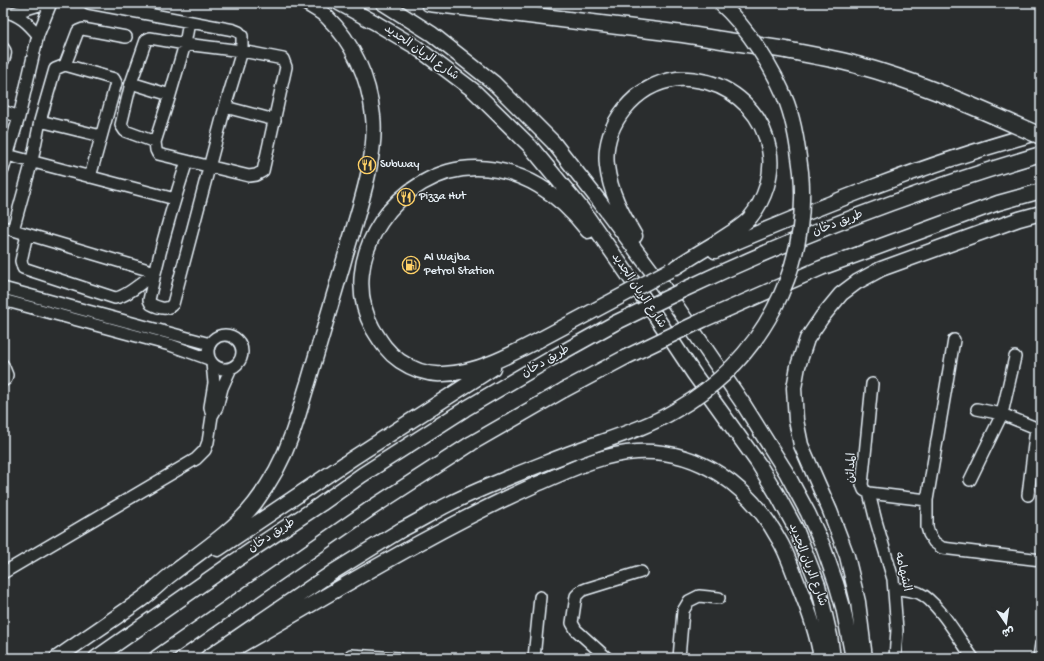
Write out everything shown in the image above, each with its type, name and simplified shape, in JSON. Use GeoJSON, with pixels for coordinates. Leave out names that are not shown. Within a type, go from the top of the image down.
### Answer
{"type":"FeatureCollection","features":[{"type":"Feature","properties":{"kind":"highway"},"geometry":{"type":"LineString","coordinates":[[429,3],[683,34],[786,50],[856,65],[902,79],[1041,136]]}},
{"type":"Feature","properties":{"kind":"main road"},"geometry":{"type":"LineString","coordinates":[[144,598],[239,520],[254,505],[269,483],[291,437],[328,317],[362,196],[371,160],[374,138],[373,116],[369,93],[360,67],[344,36],[324,15],[306,3]]}},
{"type":"Feature","properties":{"kind":"main road","name":"شارع الريان الجديد"},"geometry":{"type":"LineString","coordinates":[[339,3],[416,47],[473,90],[530,146],[577,204],[633,282],[694,374],[758,463],[778,496],[796,530],[818,585],[834,658]]}},
{"type":"Feature","properties":{"kind":"main road","name":"شارع الريان الجديد"},"geometry":{"type":"LineString","coordinates":[[383,3],[432,34],[494,83],[553,142],[662,285],[742,402],[786,472],[808,513],[823,546],[836,583],[843,607],[853,658]]}},
{"type":"Feature","properties":{"kind":"main road"},"geometry":{"type":"LineString","coordinates":[[207,658],[333,572],[401,530],[464,498],[568,454],[647,424],[675,411],[698,397],[732,368],[747,352],[770,318],[779,300],[790,272],[800,234],[802,204],[799,154],[787,102],[776,79],[761,53],[742,26],[720,3]]}},
{"type":"Feature","properties":{"kind":"main road"},"geometry":{"type":"LineString","coordinates":[[633,282],[613,261],[584,225],[550,193],[520,175],[485,168],[469,168],[450,172],[421,183],[392,207],[377,228],[367,250],[361,286],[365,311],[381,344],[404,364],[429,373],[441,374],[455,373],[486,365],[522,349],[539,340],[673,269],[728,234],[748,219],[765,192],[770,170],[771,159],[769,146],[762,127],[748,106],[729,90],[700,80],[677,79],[662,82],[648,88],[631,101],[622,111],[610,134],[606,156],[608,177],[614,196],[662,285]]}},
{"type":"Feature","properties":{"kind":"main road"},"geometry":{"type":"LineString","coordinates":[[673,269],[849,196],[996,144],[1041,132]]}},
{"type":"Feature","properties":{"kind":"main road","name":"طريق دخان"},"geometry":{"type":"LineString","coordinates":[[96,658],[362,475],[465,409],[615,323],[735,265],[897,201],[980,172],[1041,154]]}},
{"type":"Feature","properties":{"kind":"main road"},"geometry":{"type":"LineString","coordinates":[[156,658],[370,509],[472,443],[564,390],[626,357],[703,320],[821,268],[998,203],[1041,191]]}},
{"type":"Feature","properties":{"kind":"main road"},"geometry":{"type":"LineString","coordinates":[[865,658],[858,602],[847,556],[830,511],[800,445],[796,420],[794,388],[798,366],[807,338],[822,316],[841,294],[863,278],[881,269],[1041,212]]}},
{"type":"Feature","properties":{"kind":"main road"},"geometry":{"type":"LineString","coordinates":[[57,658],[354,458],[522,349]]}},
{"type":"Feature","properties":{"kind":"main road"},"geometry":{"type":"LineString","coordinates":[[218,658],[413,546],[468,517],[519,492],[584,464],[611,456],[637,452],[659,453],[685,458],[701,464],[723,476],[751,499],[770,523],[787,557],[809,613],[819,644],[821,658]]}},
{"type":"Feature","properties":{"kind":"street"},"geometry":{"type":"LineString","coordinates":[[8,12],[46,3]]}},
{"type":"Feature","properties":{"kind":"street"},"geometry":{"type":"LineString","coordinates":[[3,170],[19,117],[38,35],[51,3]]}},
{"type":"Feature","properties":{"kind":"street"},"geometry":{"type":"LineString","coordinates":[[89,3],[234,30],[239,32],[242,36],[242,51],[225,107],[173,304],[165,309],[158,308],[151,304],[149,300],[154,272],[187,161]]}},
{"type":"Feature","properties":{"kind":"street"},"geometry":{"type":"LineString","coordinates":[[8,12],[27,23],[38,35]]}},
{"type":"Feature","properties":{"kind":"street"},"geometry":{"type":"LineString","coordinates":[[155,142],[125,131],[121,125],[131,83],[146,40],[154,38],[185,44],[242,51],[283,59],[286,67],[263,171],[256,176],[249,176],[158,154],[155,142],[185,44],[188,22]]}},
{"type":"Feature","properties":{"kind":"street"},"geometry":{"type":"LineString","coordinates":[[65,65],[78,31],[83,29],[126,37]]}},
{"type":"Feature","properties":{"kind":"street"},"geometry":{"type":"LineString","coordinates":[[3,48],[5,50],[3,61]]}},
{"type":"Feature","properties":{"kind":"street"},"geometry":{"type":"LineString","coordinates":[[90,177],[116,83],[114,79],[65,65],[55,69],[40,121],[32,161],[8,229],[154,272]]}},
{"type":"Feature","properties":{"kind":"street"},"geometry":{"type":"LineString","coordinates":[[131,83],[170,96]]}},
{"type":"Feature","properties":{"kind":"street"},"geometry":{"type":"LineString","coordinates":[[225,107],[275,120]]}},
{"type":"Feature","properties":{"kind":"street"},"geometry":{"type":"LineString","coordinates":[[3,111],[19,117]]}},
{"type":"Feature","properties":{"kind":"street"},"geometry":{"type":"LineString","coordinates":[[40,121],[101,136]]}},
{"type":"Feature","properties":{"kind":"street"},"geometry":{"type":"LineString","coordinates":[[7,155],[175,199]]}},
{"type":"Feature","properties":{"kind":"street"},"geometry":{"type":"LineString","coordinates":[[27,234],[21,261],[24,268],[115,298],[126,294],[154,272]]}},
{"type":"Feature","properties":{"kind":"street"},"geometry":{"type":"LineString","coordinates":[[3,288],[210,344]]}},
{"type":"Feature","properties":{"kind":"street"},"geometry":{"type":"LineString","coordinates":[[3,300],[170,345],[210,361],[221,369],[231,368],[236,365],[241,356],[240,346],[237,341],[228,336],[218,337],[210,344],[208,349],[210,361],[214,383],[210,407],[212,416]]}},
{"type":"Feature","properties":{"kind":"street"},"geometry":{"type":"LineString","coordinates":[[954,340],[927,500],[927,527],[929,534],[934,542],[942,548],[1041,560]]}},
{"type":"Feature","properties":{"kind":"street"},"geometry":{"type":"LineString","coordinates":[[970,480],[1002,414],[1016,357]]}},
{"type":"Feature","properties":{"kind":"street"},"geometry":{"type":"LineString","coordinates":[[3,365],[8,375],[6,380],[3,381]]}},
{"type":"Feature","properties":{"kind":"street"},"geometry":{"type":"LineString","coordinates":[[3,573],[196,459],[205,450],[208,442],[212,416],[231,368]]}},
{"type":"Feature","properties":{"kind":"street","name":"المدائن"},"geometry":{"type":"LineString","coordinates":[[872,384],[862,485],[864,490],[869,493],[927,500]]}},
{"type":"Feature","properties":{"kind":"street"},"geometry":{"type":"LineString","coordinates":[[977,409],[1002,414],[1039,429],[1028,495]]}},
{"type":"Feature","properties":{"kind":"street","name":"الشهامه"},"geometry":{"type":"LineString","coordinates":[[869,493],[893,579],[897,630],[895,658]]}},
{"type":"Feature","properties":{"kind":"street"},"geometry":{"type":"LineString","coordinates":[[607,658],[576,630],[572,623],[576,596],[581,591],[586,589],[641,572]]}},
{"type":"Feature","properties":{"kind":"street"},"geometry":{"type":"LineString","coordinates":[[894,588],[916,592],[928,599],[939,611],[973,658]]}},
{"type":"Feature","properties":{"kind":"street"},"geometry":{"type":"LineString","coordinates":[[679,658],[683,611],[689,601],[699,596],[719,598]]}},
{"type":"Feature","properties":{"kind":"street"},"geometry":{"type":"LineString","coordinates":[[534,658],[540,597]]}},
{"type":"Feature","properties":{"kind":"street"},"geometry":{"type":"LineString","coordinates":[[1040,657],[1041,644]]}},
{"type":"Feature","properties":{"kind":"street"},"geometry":{"type":"LineString","coordinates":[[351,655],[398,658]]}},
{"type":"Feature","properties":{"kind":"place","name":"Subway"},"geometry":{"type":"Point","coordinates":[367,165]}},
{"type":"Feature","properties":{"kind":"place","name":"Pizza Hut"},"geometry":{"type":"Point","coordinates":[406,197]}},
{"type":"Feature","properties":{"kind":"place","name":"Al Wajba Petrol Station"},"geometry":{"type":"Point","coordinates":[411,265]}}]}
